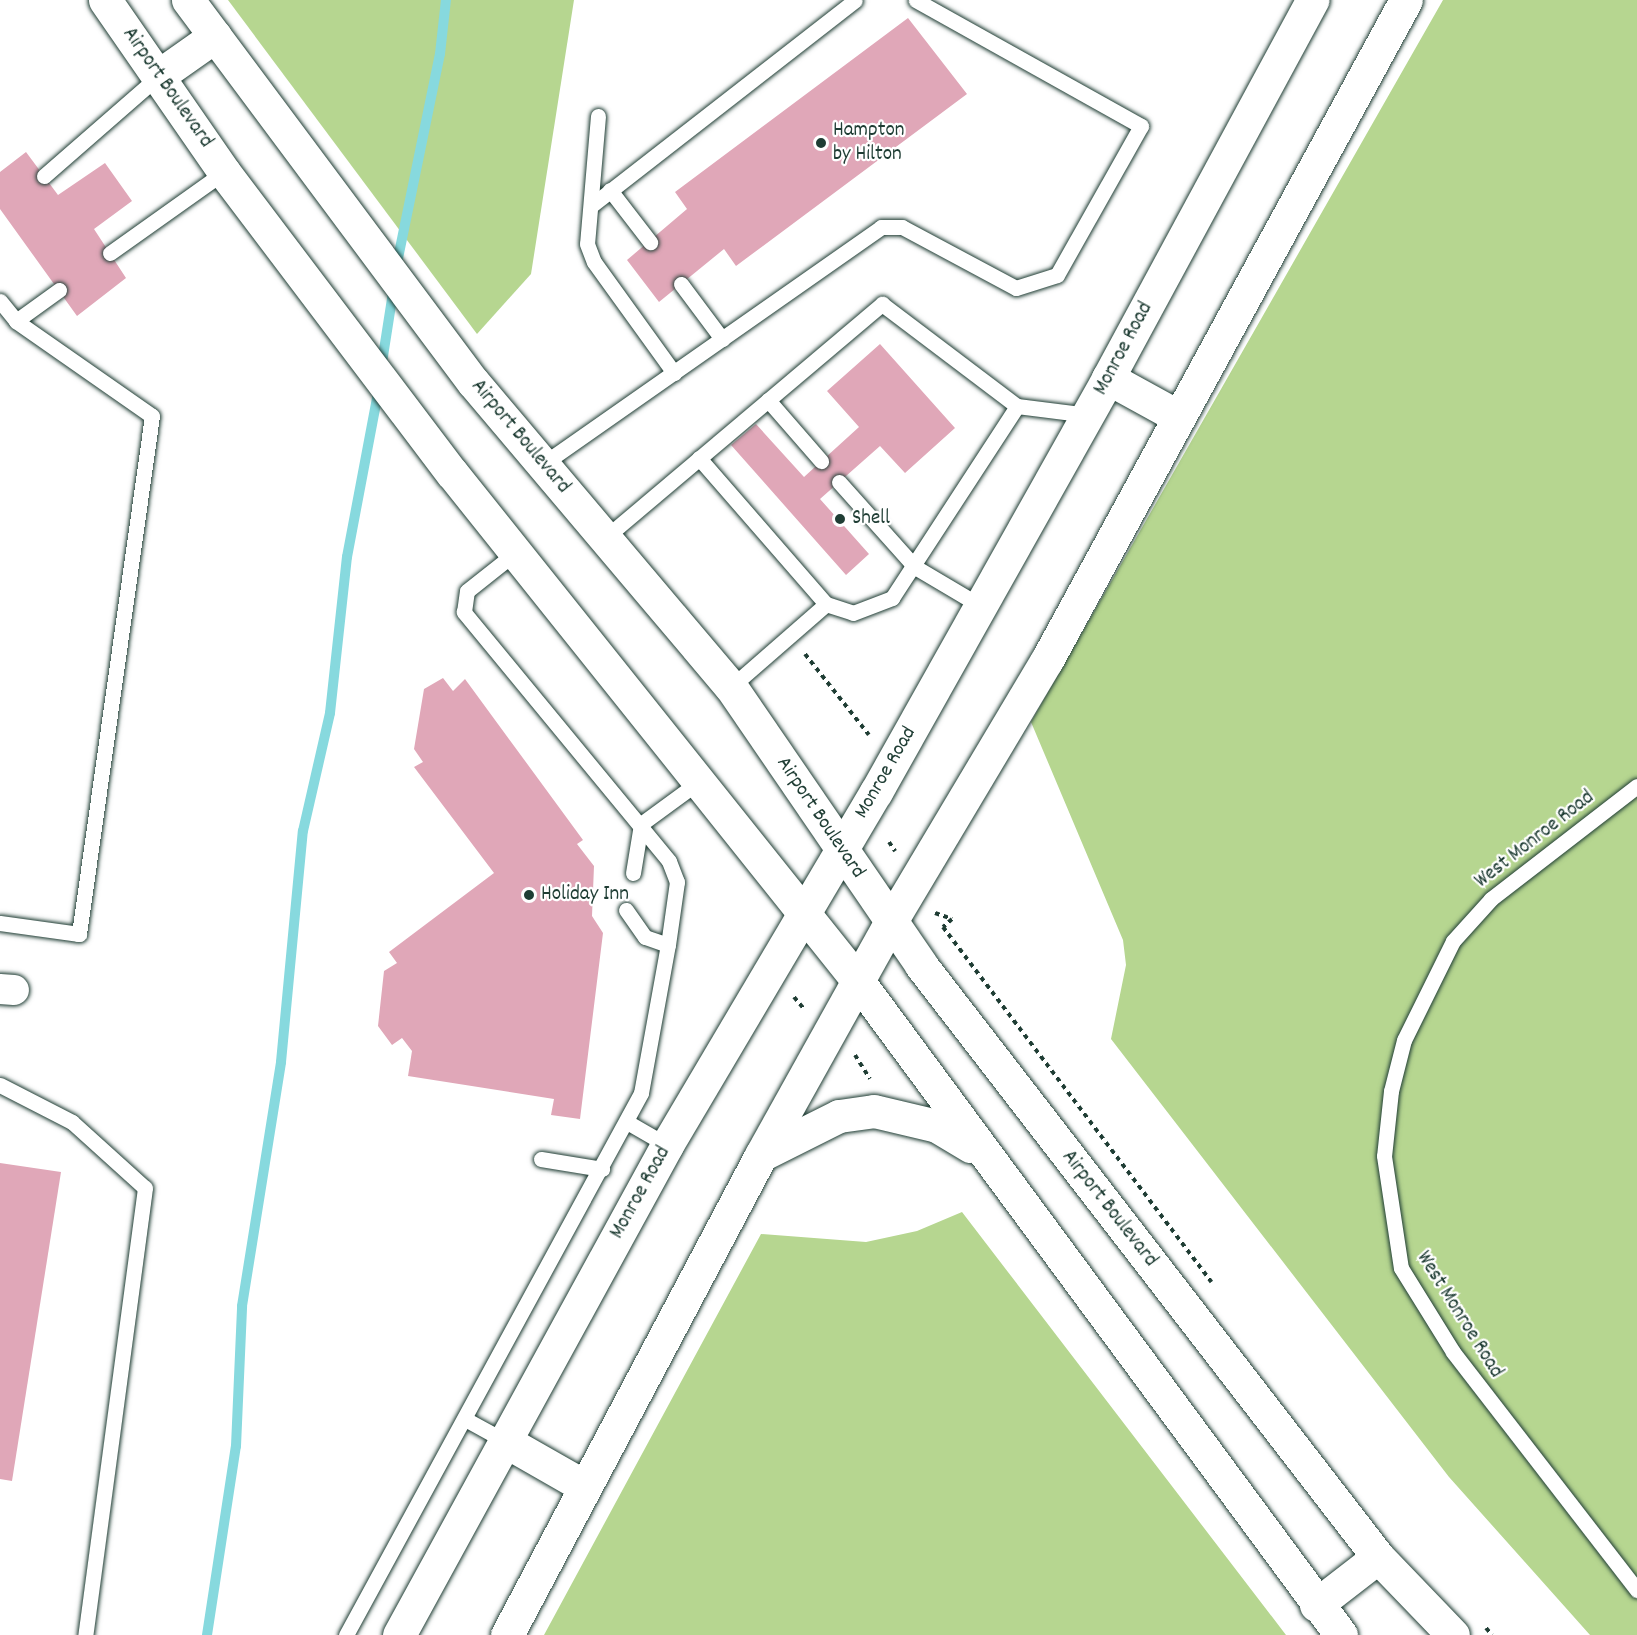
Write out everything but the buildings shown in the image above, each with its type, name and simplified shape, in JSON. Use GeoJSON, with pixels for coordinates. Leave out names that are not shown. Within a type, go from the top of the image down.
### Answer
{"type":"FeatureCollection","features":[{"type":"Feature","properties":{"kind":"main road","name":"Airport Boulevard"},"geometry":{"type":"LineString","coordinates":[[105,0],[161,74],[224,172],[452,473],[697,783],[858,981],[980,1153],[1316,1605],[1341,1635]]}},
{"type":"Feature","properties":{"kind":"main road","name":"Airport Boulevard"},"geometry":{"type":"LineString","coordinates":[[188,0],[473,382],[730,687],[890,923],[1378,1557],[1466,1628]]}},
{"type":"Feature","properties":{"kind":"main road","name":"Monroe Road"},"geometry":{"type":"LineString","coordinates":[[399,1635],[667,1145],[801,913],[841,849],[1088,415],[1312,0]]}},
{"type":"Feature","properties":{"kind":"main road"},"geometry":{"type":"LineString","coordinates":[[507,1635],[582,1485],[761,1155],[890,923],[1047,660],[1406,0]]}},
{"type":"Feature","properties":{"kind":"main road"},"geometry":{"type":"LineString","coordinates":[[161,74],[215,36]]}},
{"type":"Feature","properties":{"kind":"main road"},"geometry":{"type":"LineString","coordinates":[[1108,378],[1179,417]]}},
{"type":"Feature","properties":{"kind":"main road"},"geometry":{"type":"LineString","coordinates":[[761,1155],[839,1116],[874,1111],[937,1126],[980,1153]]}},
{"type":"Feature","properties":{"kind":"main road"},"geometry":{"type":"LineString","coordinates":[[505,1441],[582,1485]]}},
{"type":"Feature","properties":{"kind":"main road"},"geometry":{"type":"LineString","coordinates":[[1316,1605],[1378,1557]]}},
{"type":"Feature","properties":{"kind":"lane"},"geometry":{"type":"LineString","coordinates":[[592,205],[855,0]]}},
{"type":"Feature","properties":{"kind":"lane"},"geometry":{"type":"LineString","coordinates":[[543,464],[881,227],[902,227],[1017,288],[1057,275],[1141,126],[916,0]]}},
{"type":"Feature","properties":{"kind":"lane"},"geometry":{"type":"LineString","coordinates":[[44,176],[161,74]]}},
{"type":"Feature","properties":{"kind":"lane"},"geometry":{"type":"LineString","coordinates":[[598,116],[587,244],[594,262],[674,373]]}},
{"type":"Feature","properties":{"kind":"lane"},"geometry":{"type":"LineString","coordinates":[[110,254],[224,172]]}},
{"type":"Feature","properties":{"kind":"lane"},"geometry":{"type":"LineString","coordinates":[[610,190],[650,242]]}},
{"type":"Feature","properties":{"kind":"lane"},"geometry":{"type":"LineString","coordinates":[[681,284],[722,339]]}},
{"type":"Feature","properties":{"kind":"lane"},"geometry":{"type":"LineString","coordinates":[[16,321],[59,290]]}},
{"type":"Feature","properties":{"kind":"lane"},"geometry":{"type":"LineString","coordinates":[[0,301],[16,321],[152,416],[79,934],[0,923]]}},
{"type":"Feature","properties":{"kind":"lane"},"geometry":{"type":"LineString","coordinates":[[605,538],[882,304],[1017,406],[1088,415]]}},
{"type":"Feature","properties":{"kind":"lane"},"geometry":{"type":"LineString","coordinates":[[768,400],[821,461]]}},
{"type":"Feature","properties":{"kind":"lane"},"geometry":{"type":"LineString","coordinates":[[699,458],[826,604],[853,613],[892,598],[915,567],[1017,406]]}},
{"type":"Feature","properties":{"kind":"lane"},"geometry":{"type":"LineString","coordinates":[[839,482],[915,567],[981,606]]}},
{"type":"Feature","properties":{"kind":"lane"},"geometry":{"type":"LineString","coordinates":[[346,1635],[602,1169],[641,1093],[668,945],[677,882],[641,824],[464,612],[467,591],[514,553]]}},
{"type":"Feature","properties":{"kind":"lane"},"geometry":{"type":"LineString","coordinates":[[730,687],[826,604]]}},
{"type":"Feature","properties":{"kind":"lane"},"geometry":{"type":"LineString","coordinates":[[633,873],[641,824],[697,783]]}},
{"type":"Feature","properties":{"kind":"lane","name":"West Monroe Road"},"geometry":{"type":"LineString","coordinates":[[1637,786],[1491,899],[1453,941],[1404,1040],[1391,1091],[1384,1156],[1401,1268],[1473,1380],[1637,1590]]}},
{"type":"Feature","properties":{"kind":"lane"},"geometry":{"type":"LineString","coordinates":[[626,910],[645,937],[668,945]]}},
{"type":"Feature","properties":{"kind":"lane"},"geometry":{"type":"LineString","coordinates":[[0,1085],[72,1122],[145,1188],[85,1635]]}},
{"type":"Feature","properties":{"kind":"lane"},"geometry":{"type":"LineString","coordinates":[[627,1122],[667,1145]]}},
{"type":"Feature","properties":{"kind":"lane"},"geometry":{"type":"LineString","coordinates":[[541,1159],[602,1169]]}},
{"type":"Feature","properties":{"kind":"lane"},"geometry":{"type":"LineString","coordinates":[[465,1419],[505,1441]]}},
{"type":"Feature","properties":{"kind":"path"},"geometry":{"type":"LineString","coordinates":[[804,653],[873,741]]}},
{"type":"Feature","properties":{"kind":"path"},"geometry":{"type":"LineString","coordinates":[[934,913],[952,919],[944,927],[1219,1292]]}},
{"type":"Feature","properties":{"kind":"path"},"geometry":{"type":"LineString","coordinates":[[792,994],[808,1013]]}},
{"type":"Feature","properties":{"kind":"path"},"geometry":{"type":"LineString","coordinates":[[852,1050],[876,1087]]}},
{"type":"Feature","properties":{"kind":"path"},"geometry":{"type":"LineString","coordinates":[[1466,1628],[1492,1635]]}},
{"type":"Feature","properties":{"kind":"green space"},"geometry":{"type":"Polygon","coordinates":[[[228,0],[574,0],[531,274],[477,334],[228,0]]]}},
{"type":"Feature","properties":{"kind":"green space"},"geometry":{"type":"Polygon","coordinates":[[[1443,0],[1637,0],[1637,1635],[1590,1635],[1449,1477],[1111,1039],[1126,965],[1123,940],[1031,722],[1443,0]]]}},
{"type":"Feature","properties":{"kind":"green space"},"geometry":{"type":"Polygon","coordinates":[[[962,1212],[1286,1635],[544,1635],[761,1234],[866,1242],[917,1231],[962,1212]]]}},
{"type":"Feature","properties":{"kind":"waterway"},"geometry":{"type":"LineString","coordinates":[[396,268],[440,54],[446,0]]}},
{"type":"Feature","properties":{"kind":"waterway"},"geometry":{"type":"LineString","coordinates":[[381,369],[394,286]]}},
{"type":"Feature","properties":{"kind":"waterway"},"geometry":{"type":"LineString","coordinates":[[207,1635],[236,1446],[242,1306],[281,1062],[303,831],[330,713],[347,557],[379,387]]}},
{"type":"Feature","properties":{"kind":"place","name":"Hampton by Hilton"},"geometry":{"type":"Point","coordinates":[821,143]}},
{"type":"Feature","properties":{"kind":"place","name":"Shell"},"geometry":{"type":"Point","coordinates":[840,519]}},
{"type":"Feature","properties":{"kind":"place","name":"Holiday Inn"},"geometry":{"type":"Point","coordinates":[529,895]}}]}
